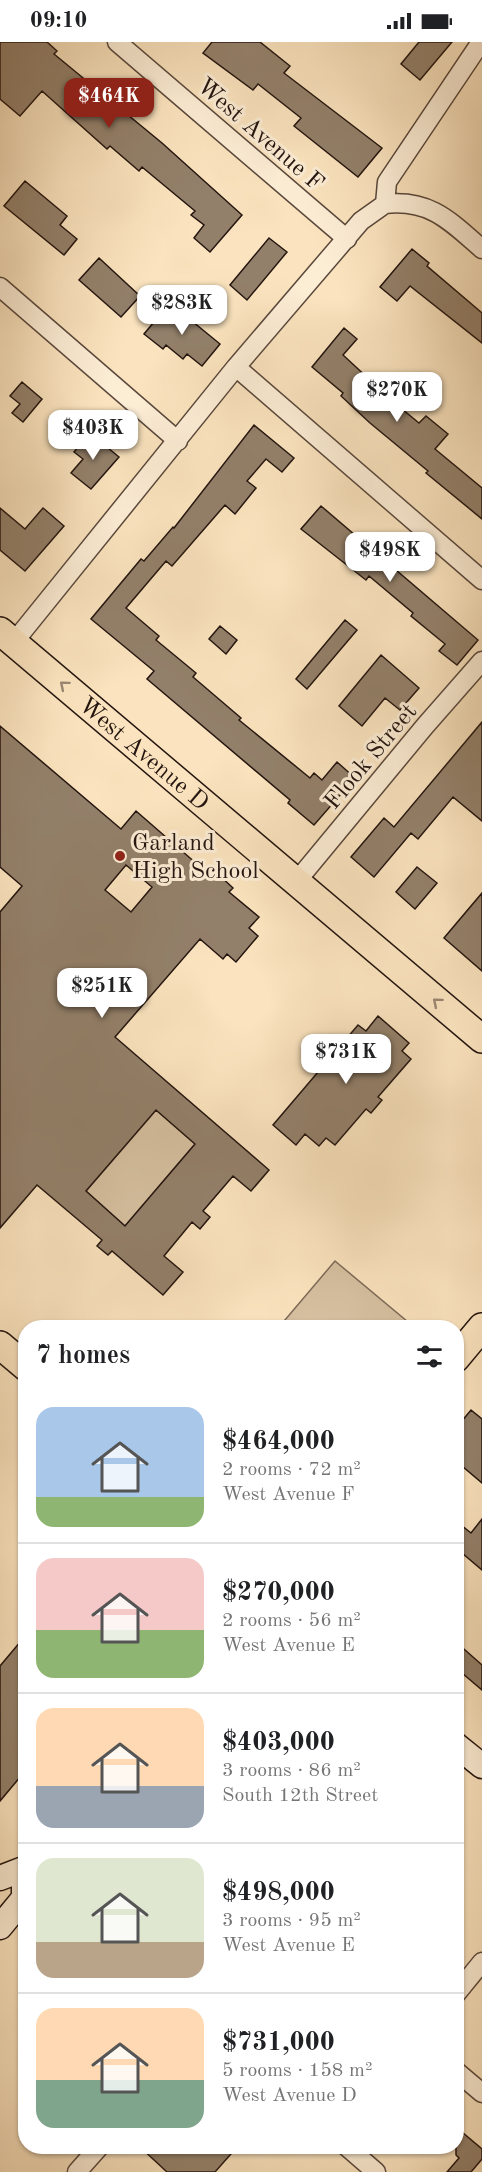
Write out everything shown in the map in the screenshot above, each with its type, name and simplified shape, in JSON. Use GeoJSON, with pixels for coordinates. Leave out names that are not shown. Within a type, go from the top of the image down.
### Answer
{"type":"FeatureCollection","features":[{"type":"Feature","properties":{"kind":"main road","name":"West Avenue D"},"geometry":{"type":"LineString","coordinates":[[7,636],[482,1039]]}},
{"type":"Feature","properties":{"kind":"main road"},"geometry":{"type":"LineString","coordinates":[[464,1348],[482,1327]]}},
{"type":"Feature","properties":{"kind":"main road"},"geometry":{"type":"LineString","coordinates":[[464,1751],[482,1766]]}},
{"type":"Feature","properties":{"kind":"main road"},"geometry":{"type":"LineString","coordinates":[[0,1878],[18,1872]]}},
{"type":"Feature","properties":{"kind":"main road"},"geometry":{"type":"LineString","coordinates":[[0,1927],[18,1905]]}},
{"type":"Feature","properties":{"kind":"street","name":"West Avenue F"},"geometry":{"type":"LineString","coordinates":[[117,42],[347,239]]}},
{"type":"Feature","properties":{"kind":"street"},"geometry":{"type":"LineString","coordinates":[[385,204],[387,182],[481,42]]}},
{"type":"Feature","properties":{"kind":"street"},"geometry":{"type":"LineString","coordinates":[[7,636],[178,441],[236,368],[361,221],[385,204],[405,202],[427,207],[453,224],[482,249]]}},
{"type":"Feature","properties":{"kind":"street"},"geometry":{"type":"LineString","coordinates":[[0,288],[178,441]]}},
{"type":"Feature","properties":{"kind":"street"},"geometry":{"type":"LineString","coordinates":[[236,368],[482,580]]}},
{"type":"Feature","properties":{"kind":"street","name":"Flook Street"},"geometry":{"type":"LineString","coordinates":[[296,882],[482,661]]}},
{"type":"Feature","properties":{"kind":"street"},"geometry":{"type":"LineString","coordinates":[[464,1984],[482,1962]]}},
{"type":"Feature","properties":{"kind":"street"},"geometry":{"type":"LineString","coordinates":[[464,2078],[482,2093]]}},
{"type":"Feature","properties":{"kind":"street"},"geometry":{"type":"LineString","coordinates":[[77,2172],[93,2154]]}},
{"type":"Feature","properties":{"kind":"street"},"geometry":{"type":"LineString","coordinates":[[355,2154],[373,2171]]}},
{"type":"Feature","properties":{"kind":"shaded area"},"geometry":{"type":"Polygon","coordinates":[[[156,1110],[195,1144],[125,1226],[86,1191],[156,1110]]]}},
{"type":"Feature","properties":{"kind":"shaded area"},"geometry":{"type":"Polygon","coordinates":[[[335,1261],[406,1320],[285,1320],[335,1261]]]}},
{"type":"Feature","properties":{"kind":"building"},"geometry":{"type":"Polygon","coordinates":[[[0,42],[47,42],[57,51],[54,54],[162,143],[242,215],[210,252],[194,238],[204,225],[191,215],[195,211],[142,167],[139,171],[110,146],[107,149],[42,91],[20,116],[0,99],[0,42]]]}},
{"type":"Feature","properties":{"kind":"building"},"geometry":{"type":"Polygon","coordinates":[[[212,42],[260,42],[290,66],[284,73],[382,148],[358,177],[294,126],[301,118],[258,84],[253,90],[203,53],[212,42]]]}},
{"type":"Feature","properties":{"kind":"building"},"geometry":{"type":"Polygon","coordinates":[[[419,42],[452,42],[420,80],[401,64],[419,42]]]}},
{"type":"Feature","properties":{"kind":"building"},"geometry":{"type":"Polygon","coordinates":[[[25,181],[67,216],[60,225],[77,239],[64,255],[4,206],[25,181]]]}},
{"type":"Feature","properties":{"kind":"building"},"geometry":{"type":"Polygon","coordinates":[[[269,238],[287,252],[247,300],[230,285],[269,238]]]}},
{"type":"Feature","properties":{"kind":"building"},"geometry":{"type":"Polygon","coordinates":[[[412,249],[429,263],[427,266],[482,313],[482,343],[410,286],[397,301],[380,287],[412,249]]]}},
{"type":"Feature","properties":{"kind":"building"},"geometry":{"type":"Polygon","coordinates":[[[99,258],[140,296],[121,317],[79,280],[99,258]]]}},
{"type":"Feature","properties":{"kind":"building"},"geometry":{"type":"Polygon","coordinates":[[[170,303],[220,344],[202,366],[187,354],[183,359],[166,345],[163,349],[144,334],[170,303]]]}},
{"type":"Feature","properties":{"kind":"building"},"geometry":{"type":"Polygon","coordinates":[[[344,328],[357,339],[343,355],[370,380],[363,388],[385,406],[390,399],[419,423],[426,416],[448,434],[435,449],[482,488],[482,519],[370,423],[341,396],[343,393],[312,367],[344,328]]]}},
{"type":"Feature","properties":{"kind":"building"},"geometry":{"type":"Polygon","coordinates":[[[22,382],[42,399],[23,422],[12,413],[20,404],[10,396],[22,382]]]}},
{"type":"Feature","properties":{"kind":"building"},"geometry":{"type":"Polygon","coordinates":[[[254,425],[294,458],[282,472],[266,459],[247,481],[256,488],[235,514],[225,505],[172,566],[166,561],[126,608],[159,636],[156,640],[196,673],[193,677],[241,718],[239,720],[310,778],[314,773],[322,780],[337,762],[355,778],[314,825],[288,803],[290,800],[147,679],[154,671],[91,619],[141,559],[144,561],[174,528],[254,425]]]}},
{"type":"Feature","properties":{"kind":"building"},"geometry":{"type":"Polygon","coordinates":[[[90,433],[119,457],[91,489],[71,473],[83,459],[74,452],[90,433]]]}},
{"type":"Feature","properties":{"kind":"building"},"geometry":{"type":"Polygon","coordinates":[[[321,506],[478,640],[457,665],[439,651],[445,644],[411,616],[413,613],[369,576],[366,580],[301,529],[321,506]]]}},
{"type":"Feature","properties":{"kind":"building"},"geometry":{"type":"Polygon","coordinates":[[[0,508],[25,529],[43,508],[64,526],[25,571],[0,550],[0,508]]]}},
{"type":"Feature","properties":{"kind":"building"},"geometry":{"type":"Polygon","coordinates":[[[345,620],[357,630],[307,689],[296,679],[345,620]]]}},
{"type":"Feature","properties":{"kind":"building"},"geometry":{"type":"Polygon","coordinates":[[[220,626],[237,640],[226,654],[209,639],[220,626]]]}},
{"type":"Feature","properties":{"kind":"building"},"geometry":{"type":"Polygon","coordinates":[[[381,655],[419,688],[400,710],[385,698],[362,726],[339,706],[381,655]]]}},
{"type":"Feature","properties":{"kind":"building"},"geometry":{"type":"Polygon","coordinates":[[[482,722],[482,821],[453,797],[418,839],[411,833],[374,877],[351,857],[384,818],[394,827],[482,722]]]}},
{"type":"Feature","properties":{"kind":"building","name":"Garland High School"},"geometry":{"type":"Polygon","coordinates":[[[0,726],[121,829],[136,811],[213,878],[217,873],[233,888],[229,892],[259,917],[249,928],[258,936],[236,962],[227,954],[223,959],[200,939],[115,1037],[269,1170],[251,1191],[233,1176],[203,1211],[210,1217],[200,1229],[192,1222],[164,1256],[183,1272],[163,1295],[112,1251],[108,1255],[97,1246],[102,1240],[37,1185],[0,1228],[0,912],[22,886],[0,867],[0,726]],[[126,865],[105,890],[131,912],[152,887],[126,865]],[[156,1110],[86,1191],[125,1226],[195,1144],[156,1110]]]}},
{"type":"Feature","properties":{"kind":"building"},"geometry":{"type":"Polygon","coordinates":[[[417,867],[437,883],[415,909],[396,892],[417,867]]]}},
{"type":"Feature","properties":{"kind":"building"},"geometry":{"type":"Polygon","coordinates":[[[482,893],[482,971],[444,938],[482,893]]]}},
{"type":"Feature","properties":{"kind":"building"},"geometry":{"type":"Polygon","coordinates":[[[378,1016],[409,1043],[402,1051],[411,1059],[378,1097],[382,1100],[371,1113],[366,1109],[335,1145],[326,1138],[319,1146],[305,1134],[296,1145],[273,1125],[358,1025],[366,1031],[378,1016]]]}},
{"type":"Feature","properties":{"kind":"building"},"geometry":{"type":"Polygon","coordinates":[[[471,1410],[482,1419],[482,1483],[464,1468],[464,1418],[471,1410]]]}},
{"type":"Feature","properties":{"kind":"building"},"geometry":{"type":"Polygon","coordinates":[[[482,1519],[482,1570],[464,1555],[464,1527],[471,1533],[482,1519]]]}},
{"type":"Feature","properties":{"kind":"building"},"geometry":{"type":"Polygon","coordinates":[[[18,1645],[18,1780],[0,1801],[0,1666],[18,1645]]]}},
{"type":"Feature","properties":{"kind":"building"},"geometry":{"type":"Polygon","coordinates":[[[464,1649],[482,1665],[482,1690],[464,1675],[464,1649]]]}},
{"type":"Feature","properties":{"kind":"building"},"geometry":{"type":"Polygon","coordinates":[[[464,2134],[482,2149],[482,2159],[471,2172],[447,2172],[459,2158],[456,2155],[464,2154],[464,2134]]]}},
{"type":"Feature","properties":{"kind":"building"},"geometry":{"type":"Polygon","coordinates":[[[148,2154],[231,2154],[215,2172],[167,2172],[148,2154]]]}},
{"type":"Feature","properties":{"kind":"place","name":"Garland High School"},"geometry":{"type":"Point","coordinates":[120,856]}}]}
